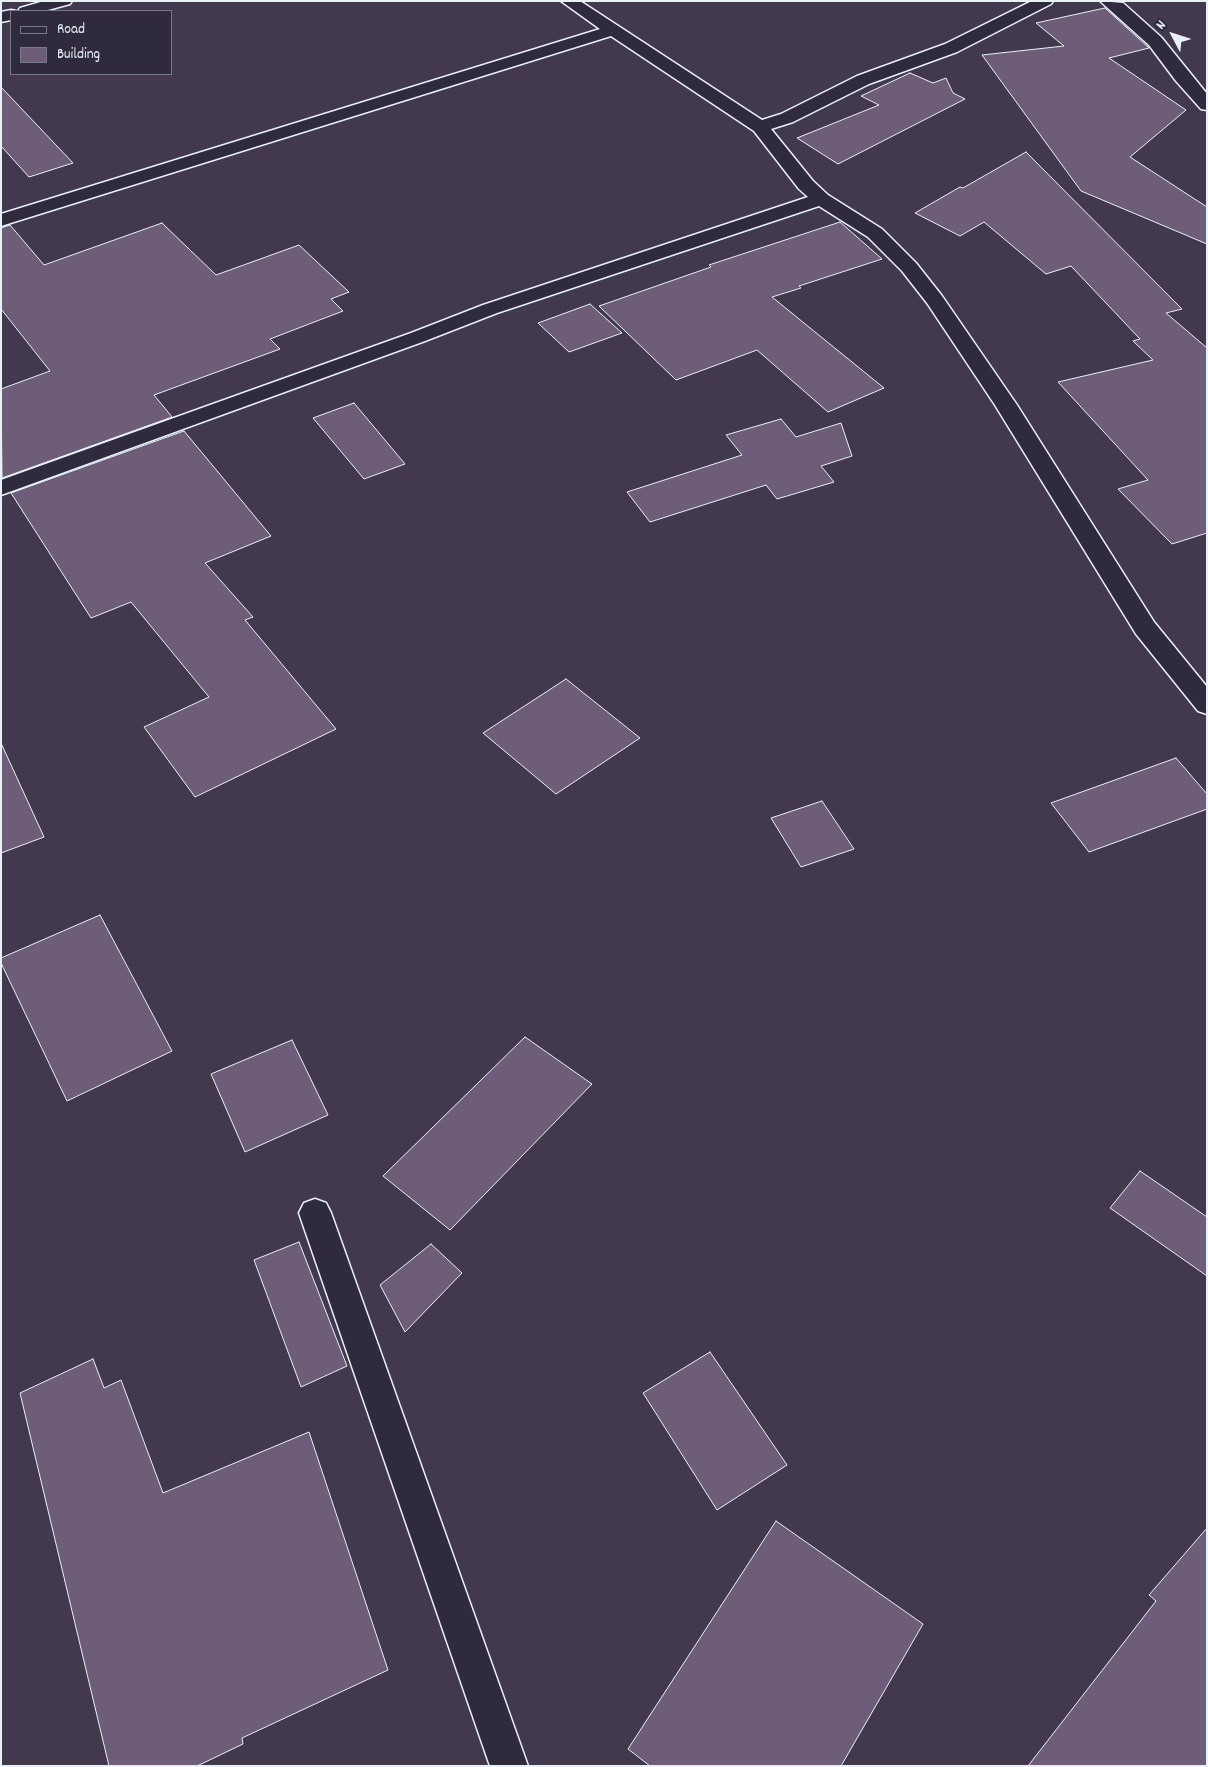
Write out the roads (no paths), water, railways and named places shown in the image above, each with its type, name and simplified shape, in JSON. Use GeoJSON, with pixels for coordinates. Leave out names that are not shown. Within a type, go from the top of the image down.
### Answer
{"type":"FeatureCollection","features":[{"type":"Feature","properties":{"kind":"street"},"geometry":{"type":"LineString","coordinates":[[30,10],[64,1]]}},
{"type":"Feature","properties":{"kind":"street"},"geometry":{"type":"LineString","coordinates":[[569,1],[760,127],[806,185],[821,199],[875,233],[909,266],[935,300],[1011,413],[1145,628],[1207,705]]}},
{"type":"Feature","properties":{"kind":"street"},"geometry":{"type":"LineString","coordinates":[[760,127],[787,118],[863,80],[951,48],[1045,1]]}},
{"type":"Feature","properties":{"kind":"street"},"geometry":{"type":"LineString","coordinates":[[1108,1],[1117,6],[1155,41],[1182,77],[1207,104]]}},
{"type":"Feature","properties":{"kind":"street"},"geometry":{"type":"LineString","coordinates":[[1,220],[615,30]]}},
{"type":"Feature","properties":{"kind":"street"},"geometry":{"type":"LineString","coordinates":[[1,488],[418,337],[490,309],[821,199]]}},
{"type":"Feature","properties":{"kind":"street"},"geometry":{"type":"LineString","coordinates":[[315,1213],[509,1766]]}}]}
